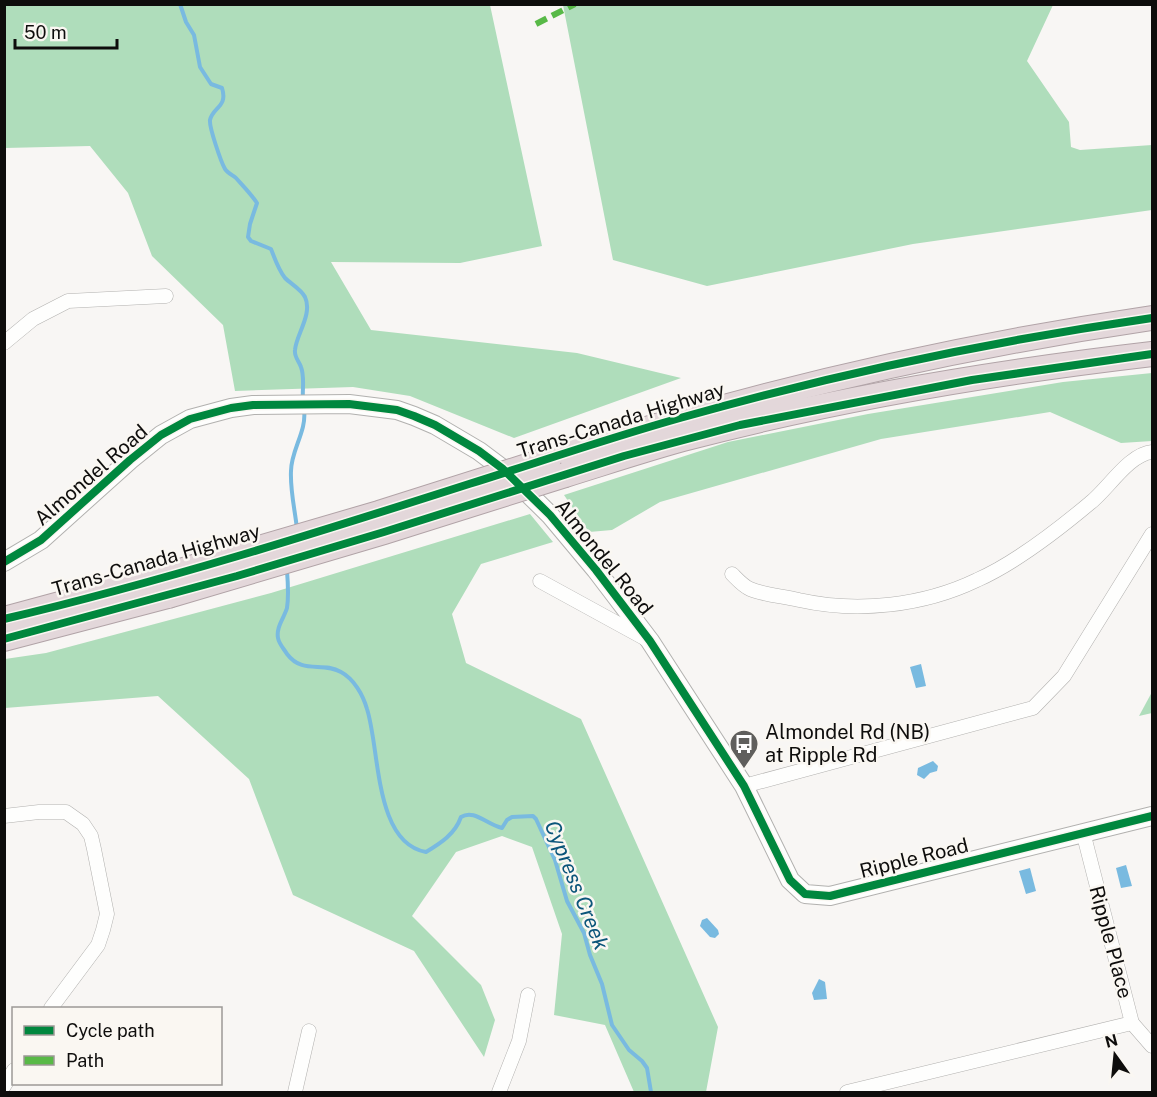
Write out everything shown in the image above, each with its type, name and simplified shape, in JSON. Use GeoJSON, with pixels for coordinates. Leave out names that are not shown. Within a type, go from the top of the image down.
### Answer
{"type":"FeatureCollection","features":[{"type":"Feature","properties":{"kind":"highway","name":"Trans-Canada Highway"},"geometry":{"type":"LineString","coordinates":[[557,467],[676,419],[848,374],[966,349],[1152,318]]}},
{"type":"Feature","properties":{"kind":"highway","name":"Trans-Canada Highway"},"geometry":{"type":"LineString","coordinates":[[4,639],[379,513],[557,467],[784,416],[972,380],[1152,354]]}},
{"type":"Feature","properties":{"kind":"highway","name":"Trans-Canada Highway"},"geometry":{"type":"LineString","coordinates":[[4,619],[166,586]]}},
{"type":"Feature","properties":{"kind":"street"},"geometry":{"type":"LineString","coordinates":[[4,343],[33,319],[68,301],[166,296]]}},
{"type":"Feature","properties":{"kind":"street","name":"Almondel Road"},"geometry":{"type":"LineString","coordinates":[[4,562],[41,540],[130,460],[161,435],[190,419],[253,405],[337,404],[397,410],[435,424],[457,437],[527,491],[579,549],[650,641],[744,786]]}},
{"type":"Feature","properties":{"kind":"street"},"geometry":{"type":"LineString","coordinates":[[732,574],[748,588],[819,604],[878,605],[928,599],[978,580],[1018,556],[1092,502],[1129,464],[1145,453],[1152,452]]}},
{"type":"Feature","properties":{"kind":"street"},"geometry":{"type":"LineString","coordinates":[[744,786],[1033,708],[1064,676],[1152,534]]}},
{"type":"Feature","properties":{"kind":"street"},"geometry":{"type":"LineString","coordinates":[[540,581],[650,641]]}},
{"type":"Feature","properties":{"kind":"street","name":"Ripple Road"},"geometry":{"type":"LineString","coordinates":[[744,786],[790,880],[805,894],[830,896],[1152,816]]}},
{"type":"Feature","properties":{"kind":"street"},"geometry":{"type":"LineString","coordinates":[[4,816],[66,812],[83,825],[91,836],[106,914],[103,930],[98,945],[52,1007]]}},
{"type":"Feature","properties":{"kind":"street","name":"Ripple Place"},"geometry":{"type":"LineString","coordinates":[[1083,832],[1132,1023],[1152,1046]]}},
{"type":"Feature","properties":{"kind":"street"},"geometry":{"type":"LineString","coordinates":[[499,1092],[519,1041],[528,995]]}},
{"type":"Feature","properties":{"kind":"street"},"geometry":{"type":"LineString","coordinates":[[847,1092],[1132,1023]]}},
{"type":"Feature","properties":{"kind":"street"},"geometry":{"type":"LineString","coordinates":[[295,1092],[309,1031]]}},
{"type":"Feature","properties":{"kind":"street"},"geometry":{"type":"LineString","coordinates":[[4,1086],[12,1073]]}},
{"type":"Feature","properties":{"kind":"green space"},"geometry":{"type":"Polygon","coordinates":[[[4,5],[490,5],[542,246],[460,263],[331,262],[371,330],[577,353],[681,378],[514,438],[410,396],[353,387],[235,391],[223,325],[152,256],[128,193],[90,146],[5,148],[4,5]]]}},
{"type":"Feature","properties":{"kind":"green space"},"geometry":{"type":"Polygon","coordinates":[[[563,5],[1053,5],[1027,61],[1069,122],[1071,147],[1080,150],[1152,145],[1152,210],[913,244],[707,286],[613,260],[563,5]]]}},
{"type":"Feature","properties":{"kind":"green space"},"geometry":{"type":"Polygon","coordinates":[[[1152,373],[1152,441],[1121,443],[1050,412],[881,439],[660,502],[612,530],[589,532],[564,495],[728,442],[868,414],[1063,382],[1152,373]]]}},
{"type":"Feature","properties":{"kind":"green space"},"geometry":{"type":"Polygon","coordinates":[[[530,514],[553,542],[481,564],[452,614],[466,663],[581,719],[718,1027],[706,1092],[634,1092],[605,1025],[554,1015],[562,934],[532,847],[502,836],[456,852],[412,916],[481,985],[495,1020],[484,1057],[414,951],[293,895],[249,779],[158,696],[5,708],[5,659],[46,653],[271,593],[530,514]]]}},
{"type":"Feature","properties":{"kind":"green space"},"geometry":{"type":"Polygon","coordinates":[[[1152,692],[1152,713],[1139,716],[1152,692]]]}},
{"type":"Feature","properties":{"kind":"water"},"geometry":{"type":"Polygon","coordinates":[[[921,664],[926,686],[916,688],[910,667],[921,664]]]}},
{"type":"Feature","properties":{"kind":"water"},"geometry":{"type":"Polygon","coordinates":[[[933,761],[938,766],[937,771],[930,773],[924,779],[917,775],[918,768],[933,761]]]}},
{"type":"Feature","properties":{"kind":"water"},"geometry":{"type":"Polygon","coordinates":[[[1126,865],[1132,886],[1121,888],[1116,868],[1126,865]]]}},
{"type":"Feature","properties":{"kind":"water"},"geometry":{"type":"Polygon","coordinates":[[[1030,868],[1036,891],[1026,894],[1019,871],[1030,868]]]}},
{"type":"Feature","properties":{"kind":"water"},"geometry":{"type":"Polygon","coordinates":[[[707,918],[718,930],[719,934],[715,938],[710,937],[700,926],[702,920],[707,918]]]}},
{"type":"Feature","properties":{"kind":"water"},"geometry":{"type":"Polygon","coordinates":[[[819,979],[825,982],[827,999],[814,1000],[812,993],[819,979]]]}},
{"type":"Feature","properties":{"kind":"waterway","name":"Cypress Creek"},"geometry":{"type":"LineString","coordinates":[[180,4],[186,22],[194,35],[200,67],[211,84],[222,88],[222,103],[210,120],[221,159],[226,170],[236,178],[257,203],[248,237],[251,241],[271,249],[285,278],[305,297],[307,310],[295,352],[302,371],[303,400]]}},
{"type":"Feature","properties":{"kind":"waterway","name":"Cypress Creek"},"geometry":{"type":"LineString","coordinates":[[297,529],[291,471],[293,456],[303,425],[304,410]]}},
{"type":"Feature","properties":{"kind":"waterway","name":"Cypress Creek"},"geometry":{"type":"LineString","coordinates":[[287,571],[288,603],[278,630],[279,642],[293,660],[306,666],[341,672],[357,688],[367,709],[388,813],[397,831],[409,845],[426,852],[447,838],[461,817],[466,815],[475,816],[502,828],[512,817],[533,816],[536,819],[555,860],[567,901],[584,933],[602,984],[612,1025],[629,1050],[647,1068],[651,1092]]}},
{"type":"Feature","properties":{"kind":"marked path"},"geometry":{"type":"LineString","coordinates":[[536,24],[575,4]]}},
{"type":"Feature","properties":{"kind":"cycle path"},"geometry":{"type":"LineString","coordinates":[[4,619],[63,605],[238,556],[627,434],[738,402],[856,373],[974,348],[1152,318]]}},
{"type":"Feature","properties":{"kind":"cycle path"},"geometry":{"type":"LineString","coordinates":[[4,639],[237,576],[624,456],[740,425],[972,380],[1152,354]]}},
{"type":"Feature","properties":{"kind":"cycle path"},"geometry":{"type":"LineString","coordinates":[[4,562],[41,540],[130,460],[161,435],[190,419],[231,408],[253,405],[349,404],[397,410],[435,425],[479,451],[503,469],[550,515],[596,570],[650,641],[744,786],[790,880],[805,894],[830,896],[1152,816]]}},
{"type":"Feature","properties":{"kind":"place","name":"Almondel Rd (NB) at Ripple Rd"},"geometry":{"type":"Point","coordinates":[744,770]}}]}
